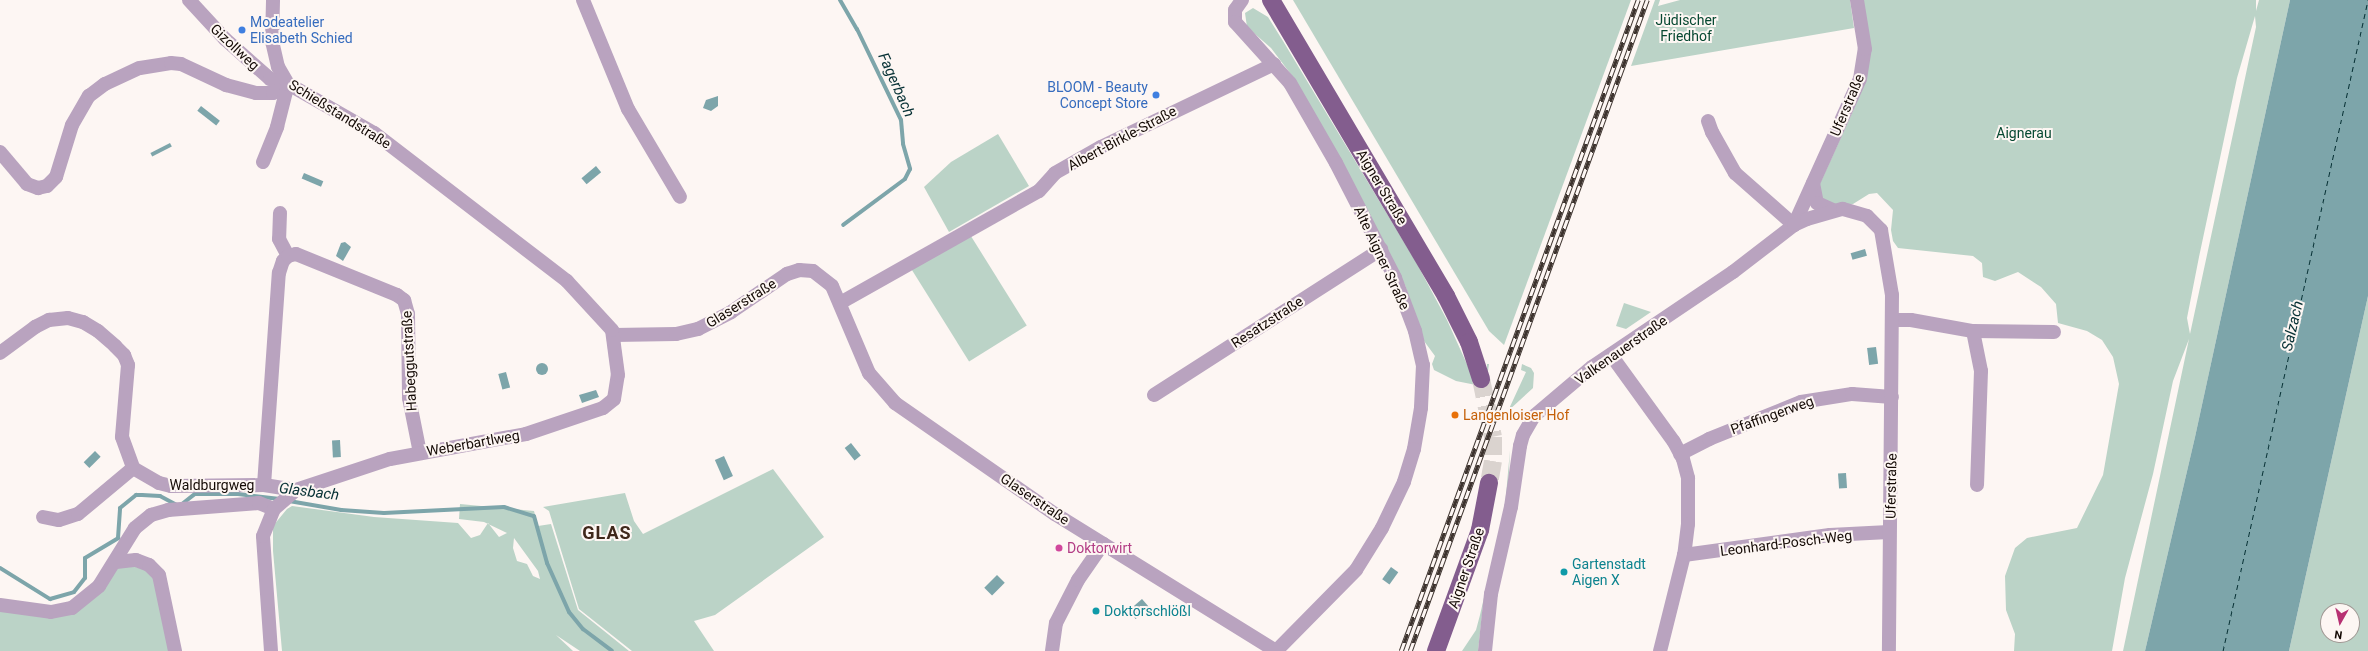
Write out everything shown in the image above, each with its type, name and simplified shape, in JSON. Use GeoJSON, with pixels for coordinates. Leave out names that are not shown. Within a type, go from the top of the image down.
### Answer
{"type":"FeatureCollection","features":[{"type":"Feature","properties":{"kind":"main road","name":"Aigner Straße"},"geometry":{"type":"LineString","coordinates":[[1271,0],[1446,296],[1469,342],[1482,379]]}},
{"type":"Feature","properties":{"kind":"main road","name":"Aigner Straße"},"geometry":{"type":"LineString","coordinates":[[1436,651],[1480,530],[1488,483]]}},
{"type":"Feature","properties":{"kind":"street","name":"Gizollweg"},"geometry":{"type":"LineString","coordinates":[[189,0],[225,39],[270,79],[288,84]]}},
{"type":"Feature","properties":{"kind":"street","name":"Schießstandstraße"},"geometry":{"type":"LineString","coordinates":[[273,0],[272,42],[278,67],[288,84],[374,133],[481,213],[575,288],[614,336]]}},
{"type":"Feature","properties":{"kind":"street"},"geometry":{"type":"LineString","coordinates":[[583,0],[628,109],[680,197]]}},
{"type":"Feature","properties":{"kind":"street","name":"Alte Aigner Straße"},"geometry":{"type":"LineString","coordinates":[[1242,0],[1235,10],[1235,22],[1290,83],[1336,163],[1381,249],[1402,297],[1415,331],[1423,365],[1421,408],[1414,449],[1404,482],[1370,550],[1336,592],[1276,651]]}},
{"type":"Feature","properties":{"kind":"street","name":"Uferstraße"},"geometry":{"type":"LineString","coordinates":[[1794,225],[1812,182],[1850,103],[1862,71],[1865,49],[1858,0]]}},
{"type":"Feature","properties":{"kind":"street"},"geometry":{"type":"LineString","coordinates":[[0,152],[27,184],[38,188],[47,186],[56,177],[72,125],[89,96],[105,84],[140,68],[171,63],[181,64],[226,85],[262,94],[273,93],[288,84]]}},
{"type":"Feature","properties":{"kind":"street","name":"Albert-Birkle-Straße"},"geometry":{"type":"LineString","coordinates":[[840,303],[1039,191],[1055,173],[1101,147],[1274,64]]}},
{"type":"Feature","properties":{"kind":"street"},"geometry":{"type":"LineString","coordinates":[[263,162],[279,120],[288,84]]}},
{"type":"Feature","properties":{"kind":"street"},"geometry":{"type":"LineString","coordinates":[[1708,120],[1712,132],[1735,173],[1794,225]]}},
{"type":"Feature","properties":{"kind":"street","name":"Uferstraße"},"geometry":{"type":"LineString","coordinates":[[1812,182],[1817,203],[1833,210],[1860,212],[1872,219],[1881,230],[1890,272],[1893,320],[1889,532],[1889,651]]}},
{"type":"Feature","properties":{"kind":"street","name":"Uferstraße"},"geometry":{"type":"LineString","coordinates":[[1794,225],[1833,210]]}},
{"type":"Feature","properties":{"kind":"street"},"geometry":{"type":"LineString","coordinates":[[264,485],[279,273],[288,256],[279,240],[280,213]]}},
{"type":"Feature","properties":{"kind":"street","name":"Valkenauerstraße"},"geometry":{"type":"LineString","coordinates":[[1485,651],[1491,594],[1508,524],[1523,435],[1538,412],[1592,367],[1733,272],[1794,225]]}},
{"type":"Feature","properties":{"kind":"street","name":"Resatzstraße"},"geometry":{"type":"LineString","coordinates":[[1154,395],[1381,249]]}},
{"type":"Feature","properties":{"kind":"street","name":"Habeggutstraße"},"geometry":{"type":"LineString","coordinates":[[288,256],[296,254],[306,256],[397,295],[404,300],[408,314],[409,398],[420,453]]}},
{"type":"Feature","properties":{"kind":"street","name":"Glaserstraße"},"geometry":{"type":"LineString","coordinates":[[614,336],[676,334],[705,327],[786,274],[799,270],[813,271],[821,275],[832,286],[869,373],[895,403],[1027,495],[1276,651]]}},
{"type":"Feature","properties":{"kind":"street"},"geometry":{"type":"LineString","coordinates":[[0,353],[35,327],[49,320],[72,319],[98,330],[124,355],[128,365],[122,438],[133,468],[78,514],[59,520],[43,516]]}},
{"type":"Feature","properties":{"kind":"street"},"geometry":{"type":"LineString","coordinates":[[1893,320],[1911,320],[1973,330],[2054,332]]}},
{"type":"Feature","properties":{"kind":"street"},"geometry":{"type":"LineString","coordinates":[[1973,330],[1981,371],[1977,485]]}},
{"type":"Feature","properties":{"kind":"street","name":"Weberbartlweg"},"geometry":{"type":"LineString","coordinates":[[272,513],[296,490],[390,459],[526,434],[603,408],[614,399],[616,393],[617,367],[614,336]]}},
{"type":"Feature","properties":{"kind":"street"},"geometry":{"type":"LineString","coordinates":[[1611,355],[1680,454],[1685,465],[1689,489],[1684,555],[1660,651]]}},
{"type":"Feature","properties":{"kind":"street","name":"Pfaffingerweg"},"geometry":{"type":"LineString","coordinates":[[1680,454],[1709,439],[1801,402],[1852,394],[1892,397]]}},
{"type":"Feature","properties":{"kind":"street","name":"Waldburgweg"},"geometry":{"type":"LineString","coordinates":[[133,468],[159,483],[171,486],[264,485],[296,490]]}},
{"type":"Feature","properties":{"kind":"street"},"geometry":{"type":"LineString","coordinates":[[0,605],[51,612],[72,608],[99,586],[116,562],[135,528],[151,515],[168,510],[259,503],[272,513],[263,536],[271,651]]}},
{"type":"Feature","properties":{"kind":"street","name":"Leonhard-Posch-Weg"},"geometry":{"type":"LineString","coordinates":[[1684,555],[1830,535],[1889,532]]}},
{"type":"Feature","properties":{"kind":"street"},"geometry":{"type":"LineString","coordinates":[[1052,651],[1056,623],[1078,580],[1103,544]]}},
{"type":"Feature","properties":{"kind":"street"},"geometry":{"type":"LineString","coordinates":[[116,562],[136,560],[149,565],[159,575],[175,651]]}},
{"type":"Feature","properties":{"kind":"green space"},"geometry":{"type":"Polygon","coordinates":[[[1293,0],[1631,0],[1504,345],[1489,331],[1293,0]]]}},
{"type":"Feature","properties":{"kind":"green space","name":"Jüdischer Friedhof"},"geometry":{"type":"Polygon","coordinates":[[[1655,0],[1660,0],[1658,6],[1680,0],[1850,0],[1854,28],[1631,66],[1655,0]]]}},
{"type":"Feature","properties":{"kind":"green space","name":"Aignerau"},"geometry":{"type":"Polygon","coordinates":[[[1860,0],[2256,0],[2256,11],[2259,0],[2290,0],[2195,437],[2145,651],[2123,651],[2189,339],[2173,381],[2153,474],[2125,578],[2112,651],[2014,651],[2015,634],[2006,610],[2005,576],[2015,548],[2027,538],[2077,528],[2103,475],[2119,384],[2113,357],[2102,340],[2087,331],[2058,323],[2056,304],[2041,287],[2018,272],[1995,281],[1983,277],[1982,263],[1973,256],[1898,248],[1893,241],[1891,230],[1893,210],[1877,193],[1869,194],[1853,204],[1834,208],[1821,202],[1817,190],[1853,111],[1866,77],[1860,0]],[[2255,16],[2237,78],[2199,257],[2187,318],[2190,334],[2256,27],[2255,16]]]}},
{"type":"Feature","properties":{"kind":"green space"},"geometry":{"type":"Polygon","coordinates":[[[1253,8],[1268,17],[1416,262],[1447,320],[1475,382],[1487,370],[1487,364],[1489,364],[1487,378],[1476,385],[1456,381],[1434,370],[1432,364],[1435,356],[1424,341],[1405,285],[1293,77],[1271,48],[1247,27],[1245,13],[1253,8]]]}},
{"type":"Feature","properties":{"kind":"green space"},"geometry":{"type":"Polygon","coordinates":[[[998,134],[1029,186],[949,232],[924,187],[951,162],[998,134]]]}},
{"type":"Feature","properties":{"kind":"green space"},"geometry":{"type":"Polygon","coordinates":[[[969,233],[1027,325],[969,361],[911,269],[969,233]]]}},
{"type":"Feature","properties":{"kind":"green space"},"geometry":{"type":"Polygon","coordinates":[[[2368,296],[2368,651],[2289,651],[2368,296]]]}},
{"type":"Feature","properties":{"kind":"green space"},"geometry":{"type":"Polygon","coordinates":[[[1624,303],[1651,312],[1626,329],[1616,326],[1624,303]]]}},
{"type":"Feature","properties":{"kind":"green space"},"geometry":{"type":"Polygon","coordinates":[[[1522,364],[1531,368],[1534,373],[1533,388],[1508,411],[1526,372],[1521,370],[1522,364]]]}},
{"type":"Feature","properties":{"kind":"green space"},"geometry":{"type":"Polygon","coordinates":[[[1510,450],[1508,493],[1483,606],[1478,651],[1462,651],[1476,630],[1480,615],[1505,506],[1510,450]]]}},
{"type":"Feature","properties":{"kind":"green space"},"geometry":{"type":"Polygon","coordinates":[[[773,469],[824,537],[715,615],[694,621],[714,651],[632,651],[579,609],[549,511],[543,507],[625,493],[634,521],[643,534],[773,469]]]}},
{"type":"Feature","properties":{"kind":"green space"},"geometry":{"type":"Polygon","coordinates":[[[460,504],[534,511],[538,526],[551,524],[578,610],[629,651],[580,651],[556,635],[573,651],[282,651],[273,551],[273,526],[287,509],[292,506],[374,517],[458,523],[471,538],[480,535],[488,524],[484,522],[459,519],[460,504]],[[489,524],[499,537],[507,533],[489,524]],[[514,538],[513,548],[517,561],[527,564],[533,576],[540,579],[538,571],[514,538]]]}},
{"type":"Feature","properties":{"kind":"green space"},"geometry":{"type":"Polygon","coordinates":[[[119,564],[153,570],[170,651],[0,651],[0,609],[71,611],[119,564]]]}},
{"type":"Feature","properties":{"kind":"water","name":"Salzach"},"geometry":{"type":"Polygon","coordinates":[[[2290,0],[2368,0],[2368,296],[2289,651],[2145,651],[2195,437],[2290,0]]]}},
{"type":"Feature","properties":{"kind":"water"},"geometry":{"type":"Polygon","coordinates":[[[718,96],[718,106],[711,111],[703,108],[706,100],[718,96]]]}},
{"type":"Feature","properties":{"kind":"water"},"geometry":{"type":"Polygon","coordinates":[[[201,106],[220,121],[216,126],[197,111],[201,106]]]}},
{"type":"Feature","properties":{"kind":"water"},"geometry":{"type":"Polygon","coordinates":[[[170,143],[172,147],[152,157],[150,153],[170,143]]]}},
{"type":"Feature","properties":{"kind":"water"},"geometry":{"type":"Polygon","coordinates":[[[596,166],[601,172],[587,184],[581,178],[596,166]]]}},
{"type":"Feature","properties":{"kind":"water"},"geometry":{"type":"Polygon","coordinates":[[[304,173],[323,181],[321,187],[302,179],[304,173]]]}},
{"type":"Feature","properties":{"kind":"water"},"geometry":{"type":"Polygon","coordinates":[[[345,242],[351,247],[343,261],[336,256],[341,243],[345,242]]]}},
{"type":"Feature","properties":{"kind":"water"},"geometry":{"type":"Polygon","coordinates":[[[1865,249],[1867,256],[1853,260],[1851,253],[1865,249]]]}},
{"type":"Feature","properties":{"kind":"water"},"geometry":{"type":"Polygon","coordinates":[[[1876,347],[1878,364],[1869,365],[1867,348],[1876,347]]]}},
{"type":"Feature","properties":{"kind":"water"},"geometry":{"type":"Polygon","coordinates":[[[542,363],[546,365],[548,369],[546,373],[542,375],[538,373],[536,369],[538,365],[542,363]]]}},
{"type":"Feature","properties":{"kind":"water"},"geometry":{"type":"Polygon","coordinates":[[[506,372],[510,387],[502,390],[498,374],[506,372]]]}},
{"type":"Feature","properties":{"kind":"water"},"geometry":{"type":"Polygon","coordinates":[[[596,390],[599,397],[582,403],[579,395],[596,390]]]}},
{"type":"Feature","properties":{"kind":"water"},"geometry":{"type":"Polygon","coordinates":[[[332,440],[340,440],[341,457],[333,457],[332,440]]]}},
{"type":"Feature","properties":{"kind":"water"},"geometry":{"type":"Polygon","coordinates":[[[851,443],[861,456],[855,461],[845,448],[851,443]]]}},
{"type":"Feature","properties":{"kind":"water"},"geometry":{"type":"Polygon","coordinates":[[[95,451],[101,457],[89,468],[84,462],[95,451]]]}},
{"type":"Feature","properties":{"kind":"water"},"geometry":{"type":"Polygon","coordinates":[[[724,456],[733,476],[724,480],[715,460],[724,456]]]}},
{"type":"Feature","properties":{"kind":"water"},"geometry":{"type":"Polygon","coordinates":[[[1846,473],[1847,488],[1839,489],[1838,474],[1846,473]]]}},
{"type":"Feature","properties":{"kind":"water"},"geometry":{"type":"Polygon","coordinates":[[[1391,567],[1398,572],[1389,584],[1382,579],[1391,567]]]}},
{"type":"Feature","properties":{"kind":"water"},"geometry":{"type":"Polygon","coordinates":[[[997,575],[1005,583],[992,596],[984,588],[997,575]]]}},
{"type":"Feature","properties":{"kind":"water"},"geometry":{"type":"Polygon","coordinates":[[[1142,599],[1149,607],[1136,619],[1128,611],[1142,599]]]}},
{"type":"Feature","properties":{"kind":"waterway","name":"Fagerbach"},"geometry":{"type":"LineString","coordinates":[[840,0],[857,29],[901,120],[903,144],[910,169],[905,179],[843,225]]}},
{"type":"Feature","properties":{"kind":"waterway","name":"Glasbach"},"geometry":{"type":"LineString","coordinates":[[182,504],[195,494],[238,494],[280,499]]}},
{"type":"Feature","properties":{"kind":"waterway","name":"Glasbach"},"geometry":{"type":"LineString","coordinates":[[0,568],[50,599],[74,592],[85,578],[85,558],[118,538],[120,508],[136,495],[160,496],[177,505]]}},
{"type":"Feature","properties":{"kind":"waterway","name":"Glasbach"},"geometry":{"type":"LineString","coordinates":[[289,501],[341,510],[384,513],[504,507],[534,516],[547,563],[569,612],[583,629],[612,651]]}},
{"type":"Feature","properties":{"kind":"ferry route"},"geometry":{"type":"LineString","coordinates":[[2223,651],[2368,0]]}},
{"type":"Feature","properties":{"kind":"tunnel"},"geometry":{"type":"LineString","coordinates":[[1481,379],[1493,437],[1493,461],[1489,483]]}},
{"type":"Feature","properties":{"kind":"railway"},"geometry":{"type":"LineString","coordinates":[[1401,651],[1638,0]]}},
{"type":"Feature","properties":{"kind":"railway"},"geometry":{"type":"LineString","coordinates":[[1410,651],[1647,0]]}},
{"type":"Feature","properties":{"kind":"place","name":"Modeatelier Elisabeth Schied"},"geometry":{"type":"Point","coordinates":[242,30]}},
{"type":"Feature","properties":{"kind":"place","name":"BLOOM - Beauty Concept Store"},"geometry":{"type":"Point","coordinates":[1156,95]}},
{"type":"Feature","properties":{"kind":"place","name":"Langenloiser Hof"},"geometry":{"type":"Point","coordinates":[1455,415]}},
{"type":"Feature","properties":{"kind":"place","name":"Doktorwirt"},"geometry":{"type":"Point","coordinates":[1059,548]}},
{"type":"Feature","properties":{"kind":"place","name":"Gartenstadt Aigen X"},"geometry":{"type":"Point","coordinates":[1564,572]}},
{"type":"Feature","properties":{"kind":"place","name":"Doktorschlößl"},"geometry":{"type":"Point","coordinates":[1096,611]}},
{"type":"Feature","properties":{"kind":"district","name":"GLAS"},"geometry":{"type":"Point","coordinates":[607,533]}}]}
